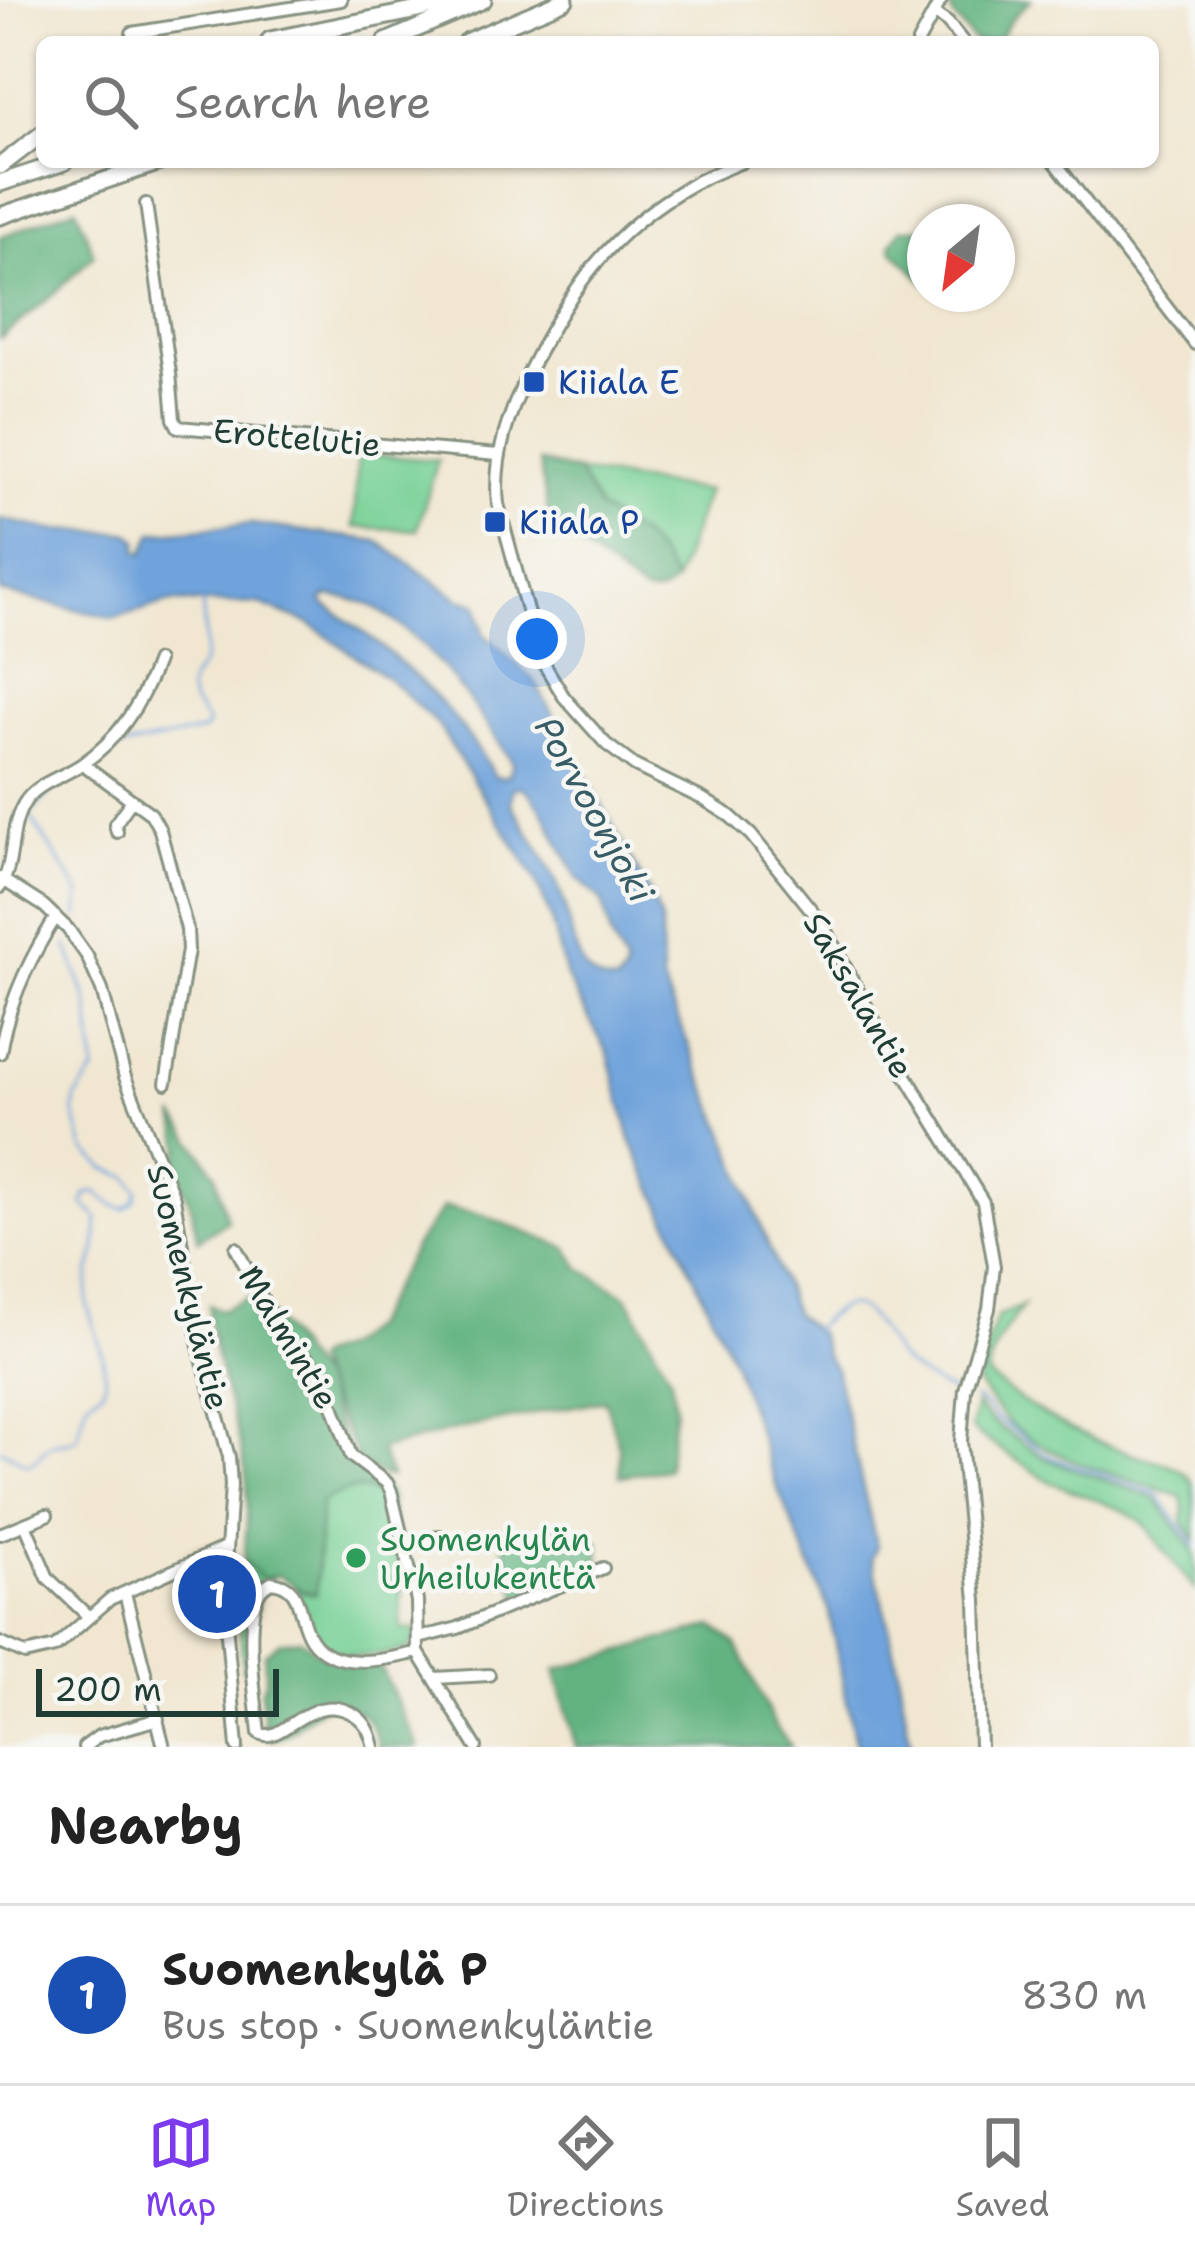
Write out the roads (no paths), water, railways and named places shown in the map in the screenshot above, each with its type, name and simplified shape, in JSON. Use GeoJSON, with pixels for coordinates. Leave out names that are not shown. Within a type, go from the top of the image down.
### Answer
{"type":"FeatureCollection","features":[{"type":"Feature","properties":{"kind":"highway"},"geometry":{"type":"LineString","coordinates":[[290,36],[453,0]]}},
{"type":"Feature","properties":{"kind":"highway"},"geometry":{"type":"LineString","coordinates":[[400,36],[483,0]]}},
{"type":"Feature","properties":{"kind":"highway"},"geometry":{"type":"LineString","coordinates":[[480,36],[565,0]]}},
{"type":"Feature","properties":{"kind":"highway"},"geometry":{"type":"LineString","coordinates":[[0,166],[36,139]]}},
{"type":"Feature","properties":{"kind":"highway"},"geometry":{"type":"LineString","coordinates":[[0,183],[46,168]]}},
{"type":"Feature","properties":{"kind":"highway"},"geometry":{"type":"LineString","coordinates":[[0,216],[142,168]]}},
{"type":"Feature","properties":{"kind":"street"},"geometry":{"type":"LineString","coordinates":[[132,33],[340,0]]}},
{"type":"Feature","properties":{"kind":"street"},"geometry":{"type":"LineString","coordinates":[[922,36],[941,0]]}},
{"type":"Feature","properties":{"kind":"street"},"geometry":{"type":"LineString","coordinates":[[935,14],[958,36]]}},
{"type":"Feature","properties":{"kind":"street","name":"Saksalantie"},"geometry":{"type":"LineString","coordinates":[[728,168],[692,184],[650,213],[613,244],[578,284],[555,318],[520,391],[498,455],[498,504],[528,614],[547,669],[564,697],[596,735],[634,766],[704,799],[751,835],[821,922],[888,1046],[983,1202],[994,1266],[989,1309],[964,1390],[961,1441],[976,1600],[980,1747]]}},
{"type":"Feature","properties":{"kind":"street"},"geometry":{"type":"LineString","coordinates":[[1060,168],[1195,344]]}},
{"type":"Feature","properties":{"kind":"street","name":"Erottelutie"},"geometry":{"type":"LineString","coordinates":[[146,204],[178,427],[498,455]]}},
{"type":"Feature","properties":{"kind":"street"},"geometry":{"type":"LineString","coordinates":[[1,882],[13,827],[26,801],[83,764],[122,730],[157,661]]}},
{"type":"Feature","properties":{"kind":"street"},"geometry":{"type":"LineString","coordinates":[[83,764],[151,814],[160,830],[189,942],[166,1083]]}},
{"type":"Feature","properties":{"kind":"street"},"geometry":{"type":"LineString","coordinates":[[117,832],[115,824],[132,800]]}},
{"type":"Feature","properties":{"kind":"street","name":"Suomenkyläntie"},"geometry":{"type":"LineString","coordinates":[[1,882],[56,917],[95,972],[125,1077],[174,1198],[199,1346],[229,1457],[224,1600],[237,1747]]}},
{"type":"Feature","properties":{"kind":"street"},"geometry":{"type":"LineString","coordinates":[[0,1053],[5,1021],[34,952],[56,917]]}},
{"type":"Feature","properties":{"kind":"street","name":"Malmintie"},"geometry":{"type":"LineString","coordinates":[[236,1248],[285,1342],[309,1360],[325,1383],[352,1456],[389,1486],[417,1601],[419,1645],[476,1747]]}},
{"type":"Feature","properties":{"kind":"street"},"geometry":{"type":"LineString","coordinates":[[0,1534],[47,1515]]}},
{"type":"Feature","properties":{"kind":"street"},"geometry":{"type":"LineString","coordinates":[[25,1524],[48,1578],[89,1617]]}},
{"type":"Feature","properties":{"kind":"street"},"geometry":{"type":"LineString","coordinates":[[403,1547],[440,1536]]}},
{"type":"Feature","properties":{"kind":"street"},"geometry":{"type":"LineString","coordinates":[[0,1643],[25,1654],[45,1652],[110,1600],[226,1547]]}},
{"type":"Feature","properties":{"kind":"street"},"geometry":{"type":"LineString","coordinates":[[374,1747],[364,1721],[335,1707],[283,1743],[263,1742],[254,1674],[254,1606],[261,1590],[272,1582],[293,1590],[309,1635],[328,1654],[376,1660],[604,1568]]}},
{"type":"Feature","properties":{"kind":"street"},"geometry":{"type":"LineString","coordinates":[[124,1593],[164,1747]]}},
{"type":"Feature","properties":{"kind":"street"},"geometry":{"type":"LineString","coordinates":[[230,1676],[254,1674]]}},
{"type":"Feature","properties":{"kind":"street"},"geometry":{"type":"LineString","coordinates":[[435,1678],[490,1675]]}},
{"type":"Feature","properties":{"kind":"street"},"geometry":{"type":"LineString","coordinates":[[84,1747],[99,1736],[158,1719]]}},
{"type":"Feature","properties":{"kind":"water","name":"Porvoonjoki"},"geometry":{"type":"Polygon","coordinates":[[[0,519],[52,530],[130,533],[143,554],[153,533],[252,524],[377,541],[461,600],[477,603],[484,634],[535,682],[652,898],[661,921],[662,981],[795,1315],[819,1334],[835,1369],[877,1547],[872,1557],[911,1747],[856,1747],[828,1608],[775,1482],[733,1361],[631,1140],[608,1053],[566,977],[535,878],[438,725],[391,681],[308,623],[260,604],[170,602],[114,618],[0,592],[0,519]],[[328,596],[322,600],[325,605],[398,660],[441,703],[495,777],[507,777],[513,763],[435,658],[374,607],[328,596]],[[521,787],[513,788],[511,803],[558,886],[580,959],[595,978],[617,983],[625,965],[611,937],[602,901],[577,878],[544,813],[521,787]]]}},
{"type":"Feature","properties":{"kind":"waterway"},"geometry":{"type":"LineString","coordinates":[[96,760],[114,749],[204,731],[208,724],[189,691],[204,657],[202,600]]}},
{"type":"Feature","properties":{"kind":"waterway"},"geometry":{"type":"LineString","coordinates":[[60,782],[28,813],[80,893],[78,918]]}},
{"type":"Feature","properties":{"kind":"waterway"},"geometry":{"type":"LineString","coordinates":[[0,1450],[28,1464],[49,1446],[77,1438],[87,1401],[105,1382],[103,1356],[87,1304],[98,1218],[83,1204],[86,1194],[95,1192],[124,1209],[138,1191],[128,1177],[105,1168],[84,1149],[74,1110],[76,1097],[94,1073],[94,1058],[89,1006],[67,945]]}},
{"type":"Feature","properties":{"kind":"waterway"},"geometry":{"type":"LineString","coordinates":[[812,1330],[842,1307],[861,1310],[902,1362],[951,1392]]}},
{"type":"Feature","properties":{"kind":"waterway"},"geometry":{"type":"LineString","coordinates":[[975,1399],[1050,1457],[1157,1494],[1195,1546]]}},
{"type":"Feature","properties":{"kind":"place","name":"Kiiala E"},"geometry":{"type":"Point","coordinates":[534,382]}},
{"type":"Feature","properties":{"kind":"place","name":"Kiiala P"},"geometry":{"type":"Point","coordinates":[495,522]}},
{"type":"Feature","properties":{"kind":"place","name":"Suomenkylän Urheilukenttä"},"geometry":{"type":"Point","coordinates":[356,1558]}},
{"type":"Feature","properties":{"kind":"place","name":"Suomenkylä P"},"geometry":{"type":"Point","coordinates":[217,1594]}}]}
